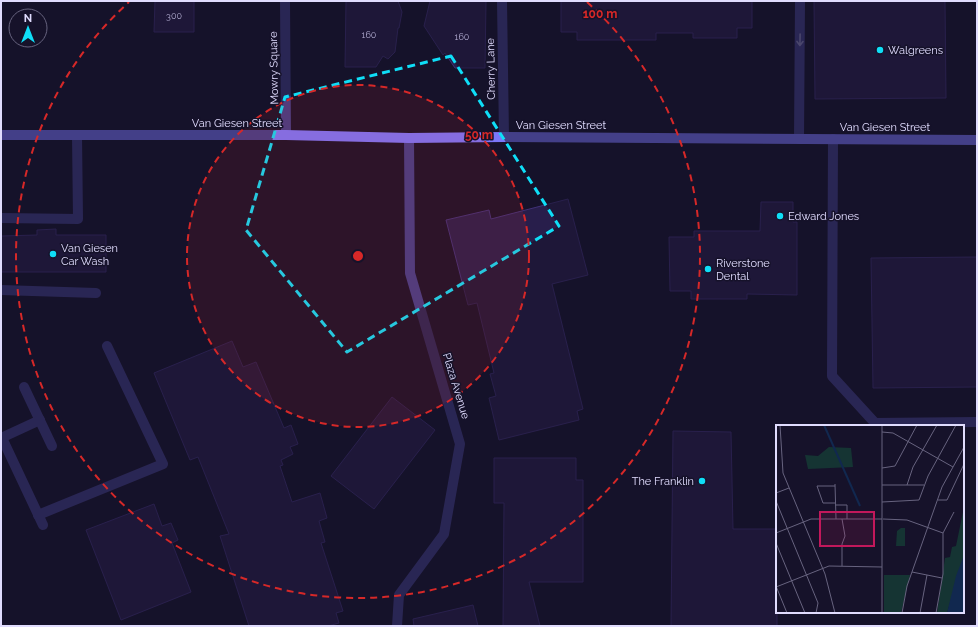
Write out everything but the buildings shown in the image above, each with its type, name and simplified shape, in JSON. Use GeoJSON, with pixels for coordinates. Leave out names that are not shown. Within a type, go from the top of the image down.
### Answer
{"type":"FeatureCollection","features":[{"type":"Feature","properties":{"kind":"main road","name":"Van Giesen Street"},"geometry":{"type":"LineString","coordinates":[[1,135],[286,135],[409,138],[504,137],[977,140]]}},
{"type":"Feature","properties":{"kind":"street","name":"Mowry Square"},"geometry":{"type":"LineString","coordinates":[[285,1],[286,135]]}},
{"type":"Feature","properties":{"kind":"street","name":"Cherry Lane"},"geometry":{"type":"LineString","coordinates":[[502,1],[504,137]]}},
{"type":"Feature","properties":{"kind":"street"},"geometry":{"type":"LineString","coordinates":[[799,139],[800,1]]}},
{"type":"Feature","properties":{"kind":"street"},"geometry":{"type":"LineString","coordinates":[[1,218],[78,219],[77,135]]}},
{"type":"Feature","properties":{"kind":"street","name":"Plaza Avenue"},"geometry":{"type":"LineString","coordinates":[[397,626],[399,595],[444,534],[460,444],[410,273],[409,138]]}},
{"type":"Feature","properties":{"kind":"street"},"geometry":{"type":"LineString","coordinates":[[833,139],[832,376],[875,423],[977,422]]}},
{"type":"Feature","properties":{"kind":"street"},"geometry":{"type":"LineString","coordinates":[[1,290],[96,293]]}},
{"type":"Feature","properties":{"kind":"street"},"geometry":{"type":"LineString","coordinates":[[38,515],[163,464],[107,346]]}},
{"type":"Feature","properties":{"kind":"street"},"geometry":{"type":"LineString","coordinates":[[24,387],[52,446]]}},
{"type":"Feature","properties":{"kind":"street"},"geometry":{"type":"LineString","coordinates":[[40,420],[2,438],[43,525]]}},
{"type":"Feature","properties":{"kind":"highlighted area"},"geometry":{"type":"Polygon","coordinates":[[[451,56],[559,226],[347,352],[246,230],[285,97],[451,56]]]}},
{"type":"Feature","properties":{"kind":"place","name":"Walgreens"},"geometry":{"type":"Point","coordinates":[880,50]}},
{"type":"Feature","properties":{"kind":"place","name":"Edward Jones"},"geometry":{"type":"Point","coordinates":[780,216]}},
{"type":"Feature","properties":{"kind":"place","name":"Van Giesen Car Wash"},"geometry":{"type":"Point","coordinates":[53,254]}},
{"type":"Feature","properties":{"kind":"place","name":"Riverstone Dental"},"geometry":{"type":"Point","coordinates":[708,269]}},
{"type":"Feature","properties":{"kind":"place","name":"The Franklin"},"geometry":{"type":"Point","coordinates":[702,481]}}]}
